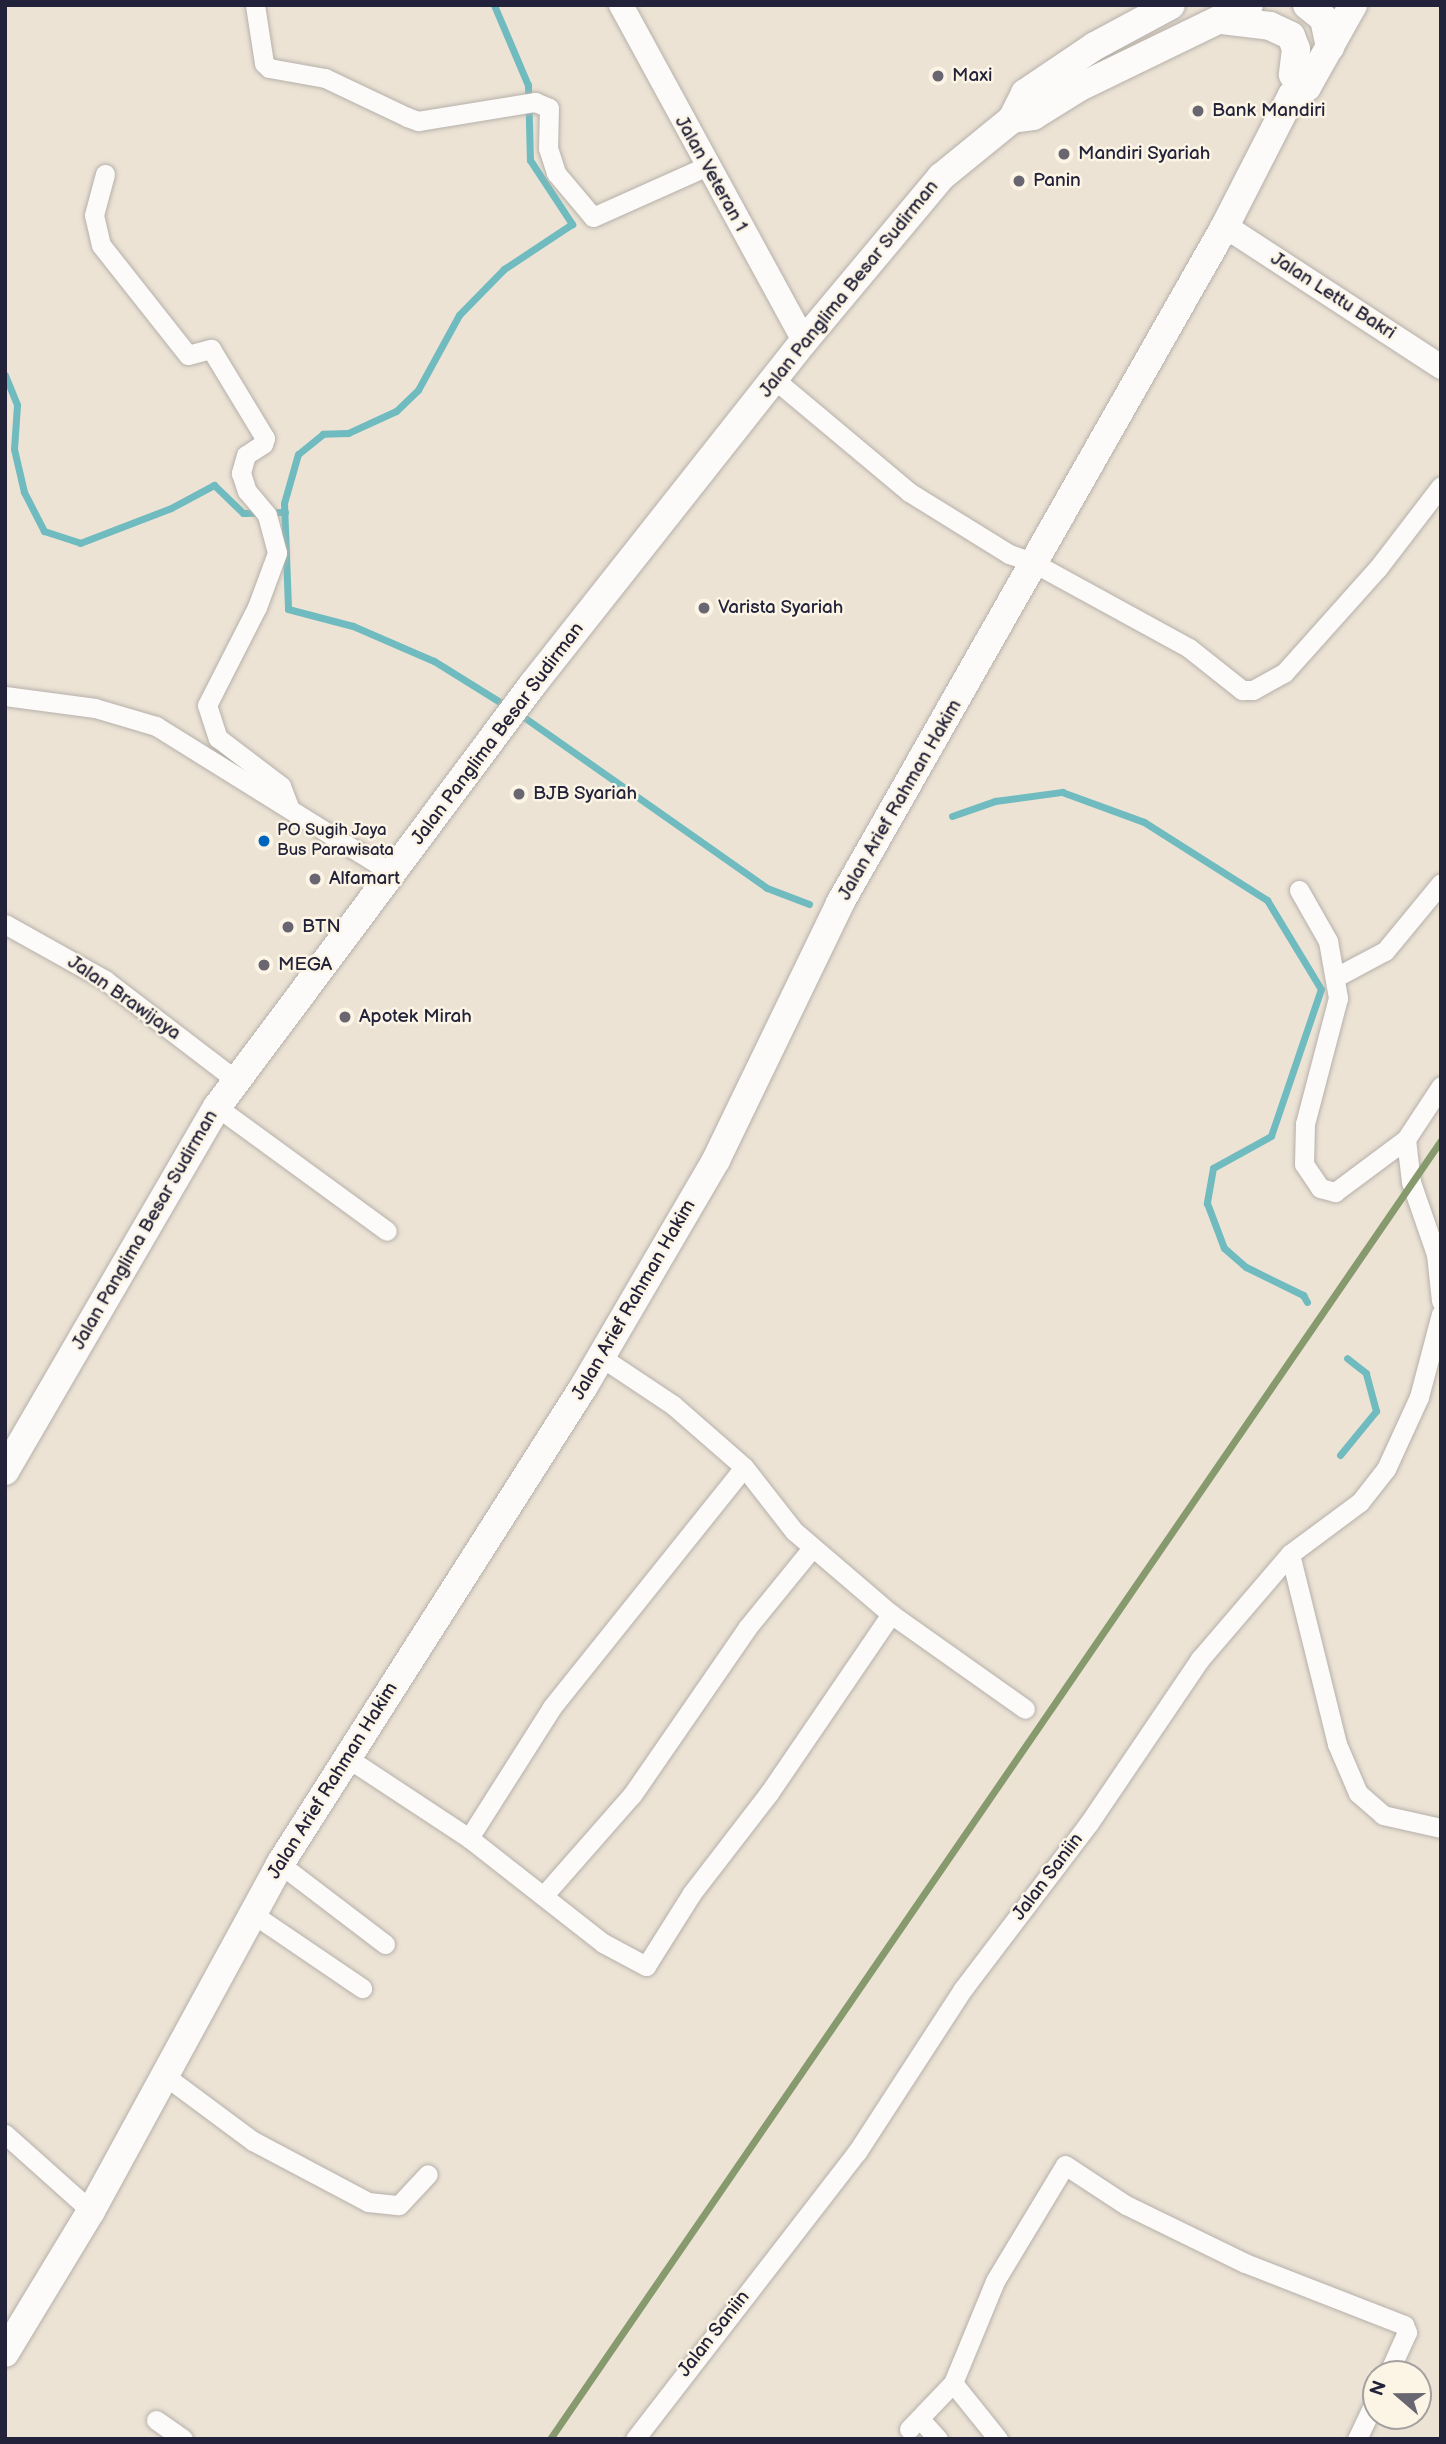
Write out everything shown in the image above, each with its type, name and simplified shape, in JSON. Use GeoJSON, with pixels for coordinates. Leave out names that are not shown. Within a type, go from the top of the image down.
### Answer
{"type":"FeatureCollection","features":[{"type":"Feature","properties":{"kind":"main road","name":"Jalan Panglima Besar Sudirman"},"geometry":{"type":"LineString","coordinates":[[5,1471],[217,1107],[394,874],[499,728],[804,341],[941,177],[1012,119],[1025,93],[1096,46],[1171,5]]}},
{"type":"Feature","properties":{"kind":"main road","name":"Jalan Panglima Besar Sudirman"},"geometry":{"type":"LineString","coordinates":[[1012,119],[1033,116],[1078,88],[1249,5]]}},
{"type":"Feature","properties":{"kind":"main road"},"geometry":{"type":"LineString","coordinates":[[1222,20],[1270,26],[1291,36],[1296,49],[1292,85],[1307,87],[1353,5]]}},
{"type":"Feature","properties":{"kind":"main road"},"geometry":{"type":"LineString","coordinates":[[1320,10],[1330,47]]}},
{"type":"Feature","properties":{"kind":"main road","name":"Jalan Arief Rahman Hakim"},"geometry":{"type":"LineString","coordinates":[[5,2353],[91,2211],[281,1864],[346,1757],[601,1357],[716,1160],[839,903],[908,789],[1032,562],[1225,226],[1292,85],[1320,10]]}},
{"type":"Feature","properties":{"kind":"street"},"geometry":{"type":"LineString","coordinates":[[255,5],[264,63],[269,68],[324,78],[418,121],[535,102],[549,108],[548,148],[556,173],[593,217],[707,166]]}},
{"type":"Feature","properties":{"kind":"street","name":"Jalan Veteran 1"},"geometry":{"type":"LineString","coordinates":[[621,5],[804,341]]}},
{"type":"Feature","properties":{"kind":"street"},"geometry":{"type":"LineString","coordinates":[[105,174],[94,215],[96,236],[188,355],[211,349],[265,438],[263,444],[246,455],[241,473],[247,491],[267,515],[277,553],[257,607],[207,705],[218,738],[281,786],[289,807]]}},
{"type":"Feature","properties":{"kind":"street","name":"Jalan Lettu Bakri"},"geometry":{"type":"LineString","coordinates":[[1225,226],[1441,367]]}},
{"type":"Feature","properties":{"kind":"street"},"geometry":{"type":"LineString","coordinates":[[774,379],[909,492],[1009,554],[1032,562],[1189,648],[1228,682],[1253,690],[1284,673],[1378,568],[1441,486]]}},
{"type":"Feature","properties":{"kind":"street"},"geometry":{"type":"LineString","coordinates":[[5,696],[84,705],[156,726],[394,874]]}},
{"type":"Feature","properties":{"kind":"street"},"geometry":{"type":"LineString","coordinates":[[1336,977],[1384,951],[1441,883]]}},
{"type":"Feature","properties":{"kind":"street"},"geometry":{"type":"LineString","coordinates":[[1299,890],[1328,941],[1336,977],[1335,1018],[1301,1142],[1304,1164],[1320,1188],[1335,1192],[1406,1139],[1441,1086]]}},
{"type":"Feature","properties":{"kind":"street","name":"Jalan Brawijaya"},"geometry":{"type":"LineString","coordinates":[[5,924],[105,980],[237,1081]]}},
{"type":"Feature","properties":{"kind":"street"},"geometry":{"type":"LineString","coordinates":[[217,1107],[387,1231]]}},
{"type":"Feature","properties":{"kind":"street"},"geometry":{"type":"LineString","coordinates":[[1406,1139],[1411,1182],[1436,1254],[1441,1301]]}},
{"type":"Feature","properties":{"kind":"street","name":"Jalan Saniin"},"geometry":{"type":"LineString","coordinates":[[635,2439],[857,2152],[963,1989],[1089,1822],[1200,1660],[1290,1554],[1360,1502],[1386,1469],[1419,1397],[1441,1314]]}},
{"type":"Feature","properties":{"kind":"street"},"geometry":{"type":"LineString","coordinates":[[601,1357],[673,1405],[744,1467],[812,1548],[891,1614],[1025,1709]]}},
{"type":"Feature","properties":{"kind":"street"},"geometry":{"type":"LineString","coordinates":[[469,1838],[552,1707],[744,1467]]}},
{"type":"Feature","properties":{"kind":"street"},"geometry":{"type":"LineString","coordinates":[[544,1895],[632,1795],[747,1628],[812,1548]]}},
{"type":"Feature","properties":{"kind":"street"},"geometry":{"type":"LineString","coordinates":[[1290,1554],[1337,1744],[1358,1793],[1383,1815],[1441,1828]]}},
{"type":"Feature","properties":{"kind":"street"},"geometry":{"type":"LineString","coordinates":[[346,1757],[469,1838],[603,1943],[646,1966],[692,1893],[783,1772],[891,1614]]}},
{"type":"Feature","properties":{"kind":"street"},"geometry":{"type":"LineString","coordinates":[[281,1864],[385,1944]]}},
{"type":"Feature","properties":{"kind":"street"},"geometry":{"type":"LineString","coordinates":[[253,1914],[362,1988]]}},
{"type":"Feature","properties":{"kind":"street"},"geometry":{"type":"LineString","coordinates":[[164,2075],[253,2141],[368,2202],[399,2205],[428,2174]]}},
{"type":"Feature","properties":{"kind":"street"},"geometry":{"type":"LineString","coordinates":[[5,2134],[91,2211]]}},
{"type":"Feature","properties":{"kind":"street"},"geometry":{"type":"LineString","coordinates":[[938,2439],[915,2424],[953,2383],[995,2281],[1065,2165],[1126,2205],[1245,2263],[1404,2325],[1407,2332],[1394,2360]]}},
{"type":"Feature","properties":{"kind":"street"},"geometry":{"type":"LineString","coordinates":[[953,2383],[998,2439]]}},
{"type":"Feature","properties":{"kind":"street"},"geometry":{"type":"LineString","coordinates":[[156,2420],[183,2439]]}},
{"type":"Feature","properties":{"kind":"waterway"},"geometry":{"type":"LineString","coordinates":[[494,5],[528,85],[530,160],[572,224],[504,269],[459,315],[418,390],[396,411],[348,433],[323,434],[298,454],[284,503],[288,609],[353,626],[434,661],[508,707]]}},
{"type":"Feature","properties":{"kind":"waterway"},"geometry":{"type":"LineString","coordinates":[[5,375],[17,405],[14,449],[24,492],[44,531],[80,543],[171,508],[214,485],[243,513],[285,512]]}},
{"type":"Feature","properties":{"kind":"waterway"},"geometry":{"type":"LineString","coordinates":[[518,713],[767,888],[809,904]]}},
{"type":"Feature","properties":{"kind":"waterway"},"geometry":{"type":"LineString","coordinates":[[952,816],[995,801],[1062,792],[1144,822],[1267,900],[1321,989],[1271,1136],[1213,1168],[1207,1203],[1224,1248],[1246,1267],[1303,1295],[1307,1302]]}},
{"type":"Feature","properties":{"kind":"waterway"},"geometry":{"type":"LineString","coordinates":[[1340,1455],[1376,1411],[1366,1373],[1347,1358]]}},
{"type":"Feature","properties":{"kind":"transit line"},"geometry":{"type":"LineString","coordinates":[[550,2439],[1441,1140]]}},
{"type":"Feature","properties":{"kind":"place","name":"Maxi"},"geometry":{"type":"Point","coordinates":[938,76]}},
{"type":"Feature","properties":{"kind":"place","name":"Bank Mandiri"},"geometry":{"type":"Point","coordinates":[1198,111]}},
{"type":"Feature","properties":{"kind":"place","name":"Mandiri Syariah"},"geometry":{"type":"Point","coordinates":[1064,154]}},
{"type":"Feature","properties":{"kind":"place","name":"Panin"},"geometry":{"type":"Point","coordinates":[1019,181]}},
{"type":"Feature","properties":{"kind":"place","name":"Varista Syariah"},"geometry":{"type":"Point","coordinates":[704,608]}},
{"type":"Feature","properties":{"kind":"place","name":"BJB Syariah"},"geometry":{"type":"Point","coordinates":[519,794]}},
{"type":"Feature","properties":{"kind":"place","name":"PO Sugih Jaya Bus Parawisata"},"geometry":{"type":"Point","coordinates":[264,841]}},
{"type":"Feature","properties":{"kind":"place","name":"Alfamart"},"geometry":{"type":"Point","coordinates":[315,879]}},
{"type":"Feature","properties":{"kind":"place","name":"BTN"},"geometry":{"type":"Point","coordinates":[288,927]}},
{"type":"Feature","properties":{"kind":"place","name":"MEGA"},"geometry":{"type":"Point","coordinates":[264,965]}},
{"type":"Feature","properties":{"kind":"place","name":"Apotek Mirah"},"geometry":{"type":"Point","coordinates":[345,1017]}}]}
